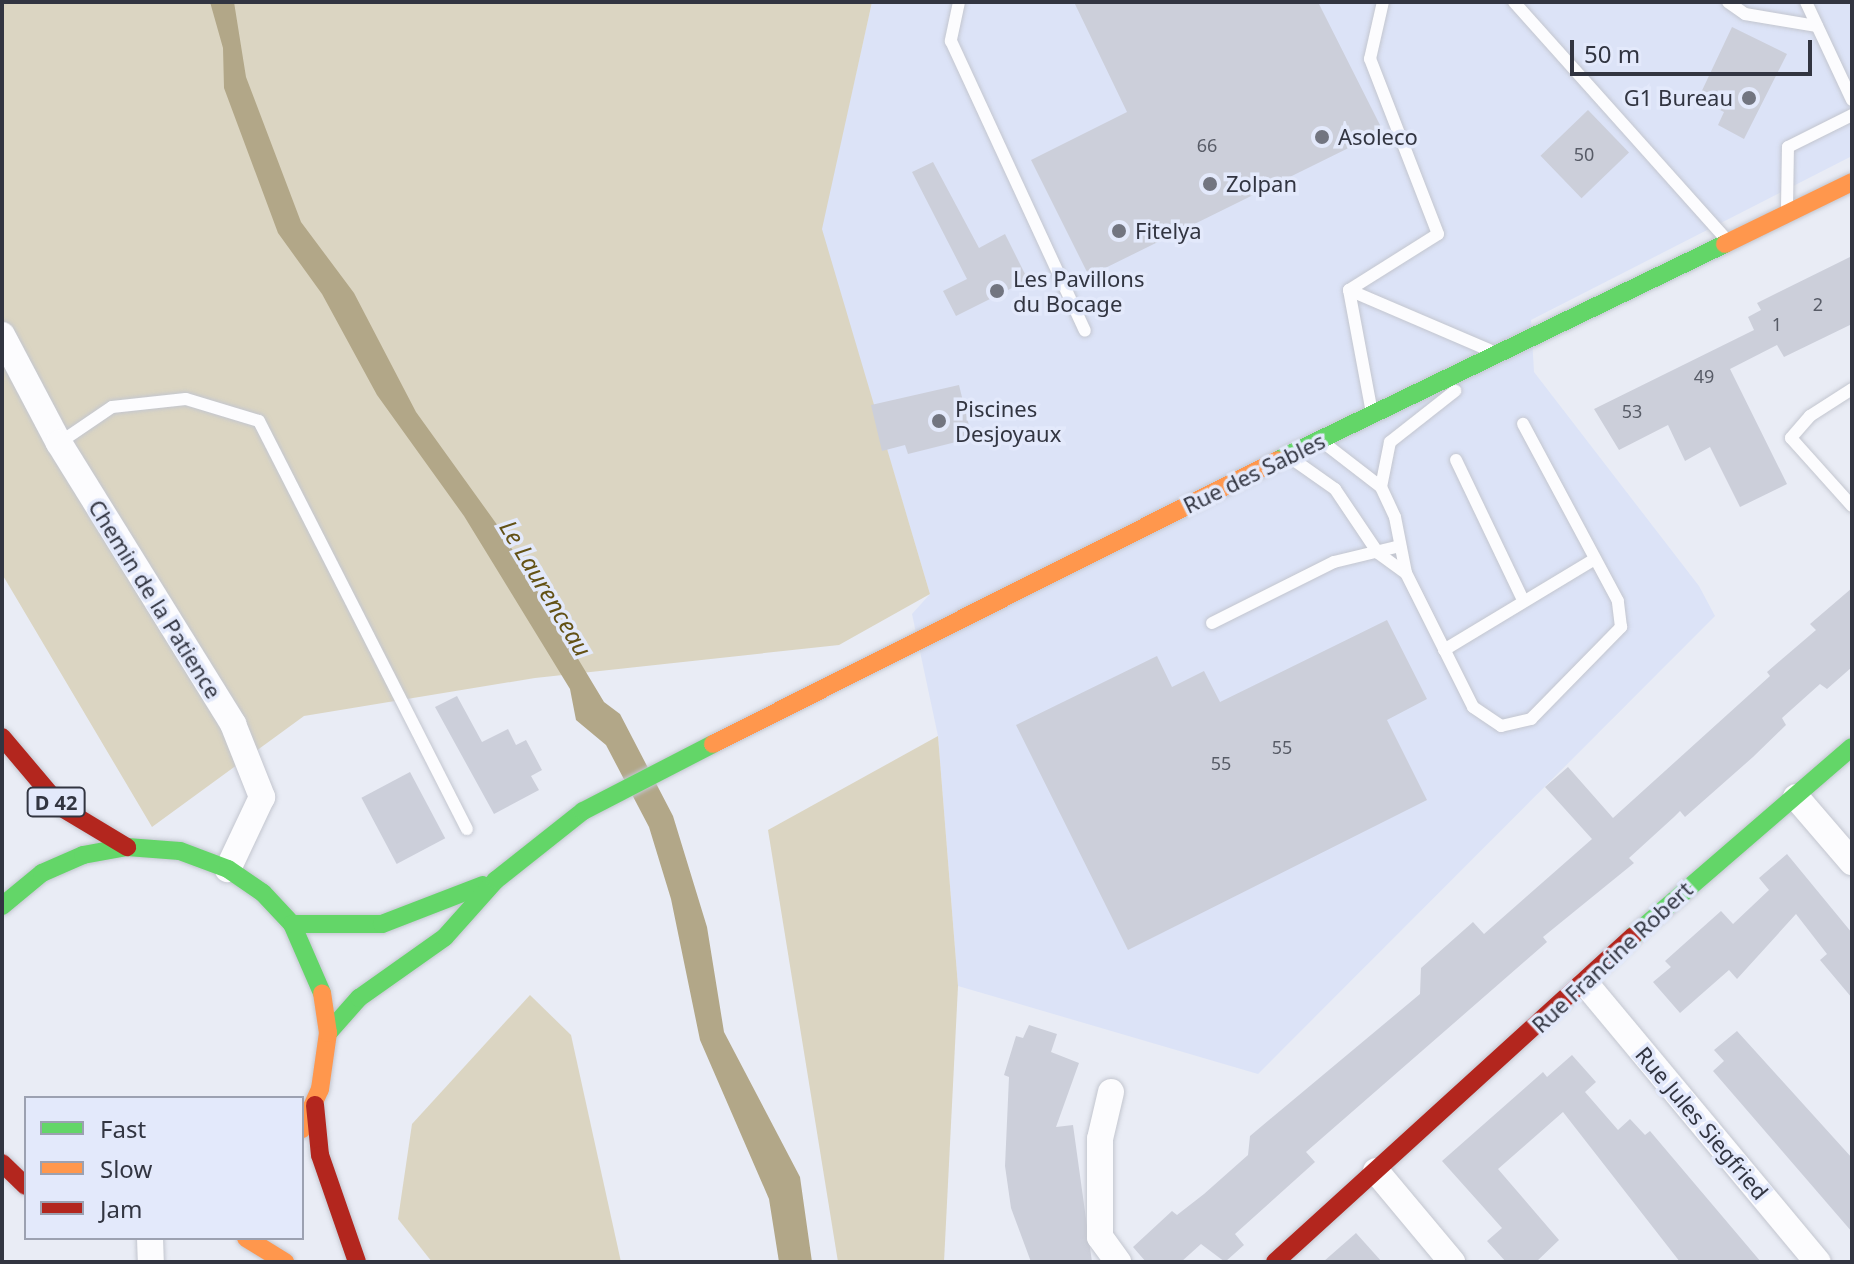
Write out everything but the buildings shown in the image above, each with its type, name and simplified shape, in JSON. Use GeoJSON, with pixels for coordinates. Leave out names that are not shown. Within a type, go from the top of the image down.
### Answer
{"type":"FeatureCollection","features":[{"type":"Feature","properties":{"kind":"main road","name":"Rue des Sables"},"geometry":{"type":"LineString","coordinates":[[496,880],[573,819],[659,770],[1321,441],[1731,244],[1852,182]]}},
{"type":"Feature","properties":{"kind":"main road","name":"D 42"},"geometry":{"type":"LineString","coordinates":[[2,737],[62,808],[127,847]]}},
{"type":"Feature","properties":{"kind":"main road","name":"Rue Francine Robert"},"geometry":{"type":"LineString","coordinates":[[1275,1262],[1586,984],[1683,890],[1852,747]]}},
{"type":"Feature","properties":{"kind":"main road"},"geometry":{"type":"LineString","coordinates":[[4,904],[42,873],[83,855],[127,847],[180,851],[228,869],[292,924],[319,976],[328,1033],[315,1105],[324,1170],[357,1262]]}},
{"type":"Feature","properties":{"kind":"main road"},"geometry":{"type":"LineString","coordinates":[[2,874],[4,904]]}},
{"type":"Feature","properties":{"kind":"main road"},"geometry":{"type":"LineString","coordinates":[[292,924],[382,924],[432,910],[496,880]]}},
{"type":"Feature","properties":{"kind":"main road"},"geometry":{"type":"LineString","coordinates":[[328,1033],[382,978],[445,937],[496,880]]}},
{"type":"Feature","properties":{"kind":"main road"},"geometry":{"type":"LineString","coordinates":[[304,1125],[315,1105]]}},
{"type":"Feature","properties":{"kind":"main road"},"geometry":{"type":"LineString","coordinates":[[2,1163],[16,1184]]}},
{"type":"Feature","properties":{"kind":"main road"},"geometry":{"type":"LineString","coordinates":[[249,1240],[285,1262]]}},
{"type":"Feature","properties":{"kind":"street","name":"Chemin de la Patience"},"geometry":{"type":"LineString","coordinates":[[2,335],[59,443],[233,724],[262,797],[228,869]]}},
{"type":"Feature","properties":{"kind":"street"},"geometry":{"type":"LineString","coordinates":[[1796,797],[1852,862]]}},
{"type":"Feature","properties":{"kind":"street","name":"Rue Jules Siegfried"},"geometry":{"type":"LineString","coordinates":[[1586,984],[1818,1262]]}},
{"type":"Feature","properties":{"kind":"street"},"geometry":{"type":"LineString","coordinates":[[1111,1092],[1100,1139],[1100,1237],[1118,1262]]}},
{"type":"Feature","properties":{"kind":"street"},"geometry":{"type":"LineString","coordinates":[[1376,1171],[1452,1262]]}},
{"type":"Feature","properties":{"kind":"street"},"geometry":{"type":"LineString","coordinates":[[150,1240],[151,1262]]}},
{"type":"Feature","properties":{"kind":"lane"},"geometry":{"type":"LineString","coordinates":[[959,2],[951,41],[1085,331]]}},
{"type":"Feature","properties":{"kind":"lane"},"geometry":{"type":"LineString","coordinates":[[1349,290],[1438,234],[1370,59],[1383,2]]}},
{"type":"Feature","properties":{"kind":"lane"},"geometry":{"type":"LineString","coordinates":[[1514,2],[1731,244]]}},
{"type":"Feature","properties":{"kind":"lane"},"geometry":{"type":"LineString","coordinates":[[1728,2],[1745,14],[1817,26]]}},
{"type":"Feature","properties":{"kind":"lane"},"geometry":{"type":"LineString","coordinates":[[1806,2],[1852,100]]}},
{"type":"Feature","properties":{"kind":"lane"},"geometry":{"type":"LineString","coordinates":[[1787,216],[1788,147],[1852,115]]}},
{"type":"Feature","properties":{"kind":"lane"},"geometry":{"type":"LineString","coordinates":[[1349,290],[1500,354],[1390,442],[1381,487],[1406,573],[1444,650],[1473,707],[1501,726],[1531,719],[1621,627],[1618,601],[1593,560],[1523,424]]}},
{"type":"Feature","properties":{"kind":"lane"},"geometry":{"type":"LineString","coordinates":[[1349,290],[1373,416]]}},
{"type":"Feature","properties":{"kind":"lane"},"geometry":{"type":"LineString","coordinates":[[1852,389],[1810,416],[1791,438],[1852,506]]}},
{"type":"Feature","properties":{"kind":"lane"},"geometry":{"type":"LineString","coordinates":[[59,443],[112,407],[186,399],[259,421],[467,829]]}},
{"type":"Feature","properties":{"kind":"lane"},"geometry":{"type":"LineString","coordinates":[[1321,441],[1381,487]]}},
{"type":"Feature","properties":{"kind":"lane"},"geometry":{"type":"LineString","coordinates":[[1289,457],[1335,489],[1378,553],[1406,573]]}},
{"type":"Feature","properties":{"kind":"lane"},"geometry":{"type":"LineString","coordinates":[[1456,460],[1523,600]]}},
{"type":"Feature","properties":{"kind":"lane"},"geometry":{"type":"LineString","coordinates":[[1212,623],[1334,562],[1400,546]]}},
{"type":"Feature","properties":{"kind":"lane"},"geometry":{"type":"LineString","coordinates":[[1444,650],[1593,560]]}},
{"type":"Feature","properties":{"kind":"shaded area"},"geometry":{"type":"Polygon","coordinates":[[[2,2],[872,2],[822,229],[930,594],[839,645],[535,678],[304,716],[152,827],[2,574],[2,2]]]}},
{"type":"Feature","properties":{"kind":"shaded area"},"geometry":{"type":"Polygon","coordinates":[[[210,2],[234,2],[246,77],[301,222],[354,293],[416,412],[498,526],[604,702],[620,714],[673,816],[707,927],[724,1032],[800,1177],[812,1262],[779,1262],[769,1199],[700,1040],[671,899],[649,827],[606,745],[576,720],[570,689],[464,516],[377,395],[322,294],[278,233],[224,88],[223,48],[210,2]]]}},
{"type":"Feature","properties":{"kind":"shaded area"},"geometry":{"type":"Polygon","coordinates":[[[872,2],[1852,2],[1852,156],[1531,320],[1534,372],[1699,586],[1715,616],[1258,1074],[958,986],[938,736],[912,614],[930,594],[821,229],[872,2]]]}},
{"type":"Feature","properties":{"kind":"shaded area"},"geometry":{"type":"Polygon","coordinates":[[[938,736],[958,986],[944,1262],[838,1262],[768,830],[938,736]]]}},
{"type":"Feature","properties":{"kind":"shaded area"},"geometry":{"type":"Polygon","coordinates":[[[530,995],[571,1035],[621,1262],[432,1262],[398,1219],[412,1124],[530,995]]]}},
{"type":"Feature","properties":{"kind":"traffic: fast"},"geometry":{"type":"LineString","coordinates":[[1278,460],[1725,244]]}},
{"type":"Feature","properties":{"kind":"traffic: fast"},"geometry":{"type":"LineString","coordinates":[[328,1033],[359,998],[445,937],[496,880],[583,811],[713,744]]}},
{"type":"Feature","properties":{"kind":"traffic: fast"},"geometry":{"type":"LineString","coordinates":[[1633,936],[1852,747]]}},
{"type":"Feature","properties":{"kind":"traffic: fast"},"geometry":{"type":"LineString","coordinates":[[2,906],[42,873],[83,855],[127,847],[180,851],[228,869],[263,893],[292,924],[322,993]]}},
{"type":"Feature","properties":{"kind":"traffic: fast"},"geometry":{"type":"LineString","coordinates":[[292,924],[382,924],[483,885]]}},
{"type":"Feature","properties":{"kind":"traffic: slow"},"geometry":{"type":"LineString","coordinates":[[1725,244],[1852,182]]}},
{"type":"Feature","properties":{"kind":"traffic: slow"},"geometry":{"type":"LineString","coordinates":[[713,744],[1278,460]]}},
{"type":"Feature","properties":{"kind":"traffic: slow"},"geometry":{"type":"LineString","coordinates":[[304,1125],[320,1089],[328,1033],[322,993]]}},
{"type":"Feature","properties":{"kind":"traffic: slow"},"geometry":{"type":"LineString","coordinates":[[249,1240],[285,1262]]}},
{"type":"Feature","properties":{"kind":"traffic: jam"},"geometry":{"type":"LineString","coordinates":[[2,737],[62,808],[127,847]]}},
{"type":"Feature","properties":{"kind":"traffic: jam"},"geometry":{"type":"LineString","coordinates":[[1275,1262],[1633,936]]}},
{"type":"Feature","properties":{"kind":"traffic: jam"},"geometry":{"type":"LineString","coordinates":[[315,1105],[320,1155],[357,1262]]}},
{"type":"Feature","properties":{"kind":"traffic: jam"},"geometry":{"type":"LineString","coordinates":[[2,1163],[24,1184]]}},
{"type":"Feature","properties":{"kind":"place","name":"G1 Bureau"},"geometry":{"type":"Point","coordinates":[1749,98]}},
{"type":"Feature","properties":{"kind":"place","name":"Asoleco"},"geometry":{"type":"Point","coordinates":[1322,137]}},
{"type":"Feature","properties":{"kind":"place","name":"Zolpan"},"geometry":{"type":"Point","coordinates":[1210,184]}},
{"type":"Feature","properties":{"kind":"place","name":"Fitelya"},"geometry":{"type":"Point","coordinates":[1119,231]}},
{"type":"Feature","properties":{"kind":"place","name":"Les Pavillons du Bocage"},"geometry":{"type":"Point","coordinates":[997,291]}},
{"type":"Feature","properties":{"kind":"place","name":"Piscines Desjoyaux"},"geometry":{"type":"Point","coordinates":[939,421]}},
{"type":"Feature","properties":{"kind":"water label","name":"Le Laurenceau"},"geometry":{"type":"Point","coordinates":[546,588]}}]}
